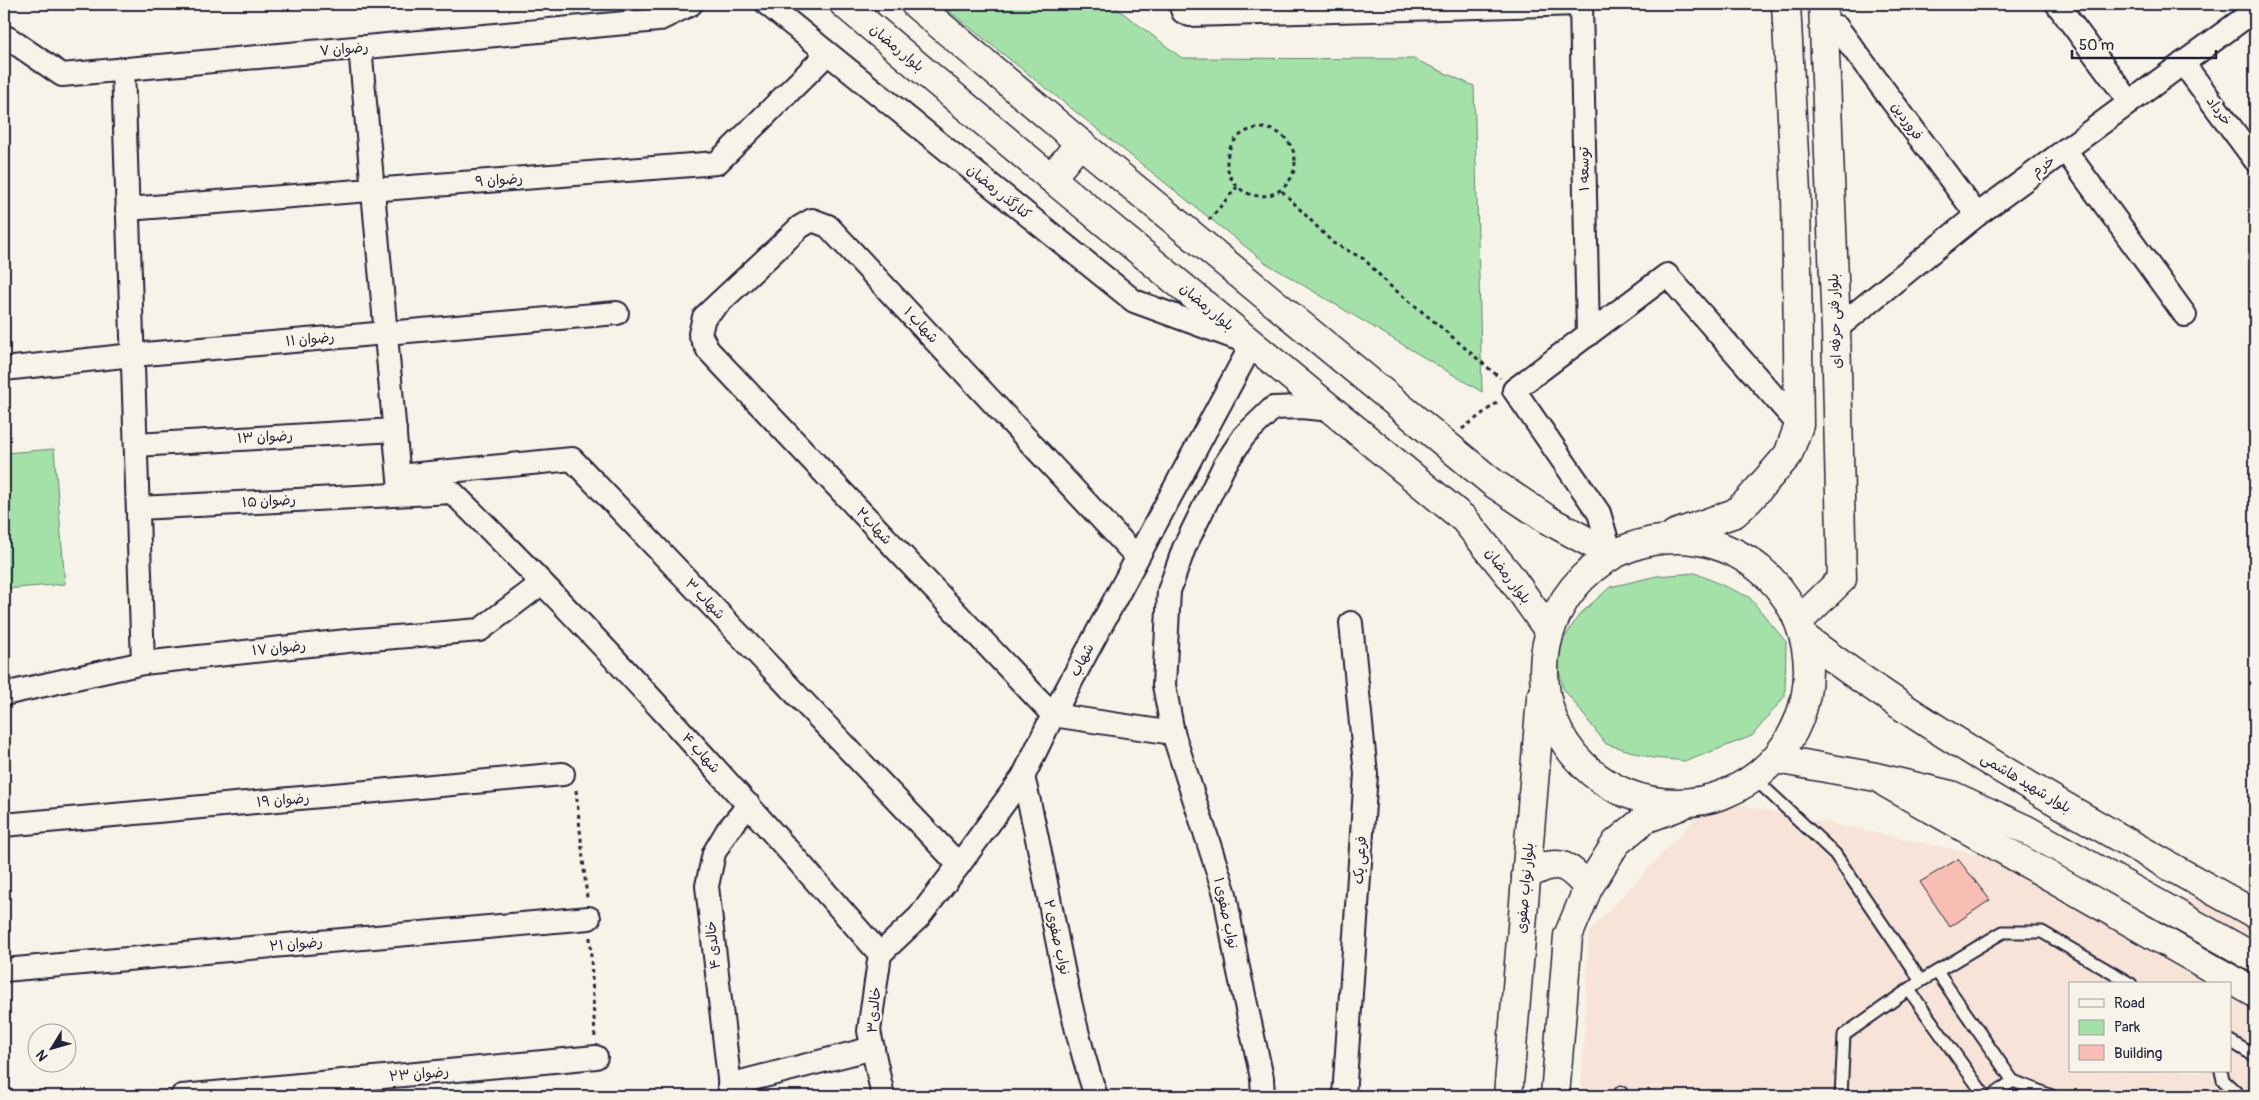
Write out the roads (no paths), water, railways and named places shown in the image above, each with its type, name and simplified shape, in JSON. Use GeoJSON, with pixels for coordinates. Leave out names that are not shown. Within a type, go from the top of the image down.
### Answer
{"type":"FeatureCollection","features":[{"type":"Feature","properties":{"kind":"main road","name":"بلوار رمضان"},"geometry":{"type":"LineString","coordinates":[[844,4],[1051,178],[1464,519],[1510,576],[1549,631]]}},
{"type":"Feature","properties":{"kind":"main road"},"geometry":{"type":"LineString","coordinates":[[915,4],[1080,143],[1493,483],[1550,521],[1611,554]]}},
{"type":"Feature","properties":{"kind":"main road"},"geometry":{"type":"LineString","coordinates":[[1549,631],[1572,587],[1611,554],[1735,513],[1749,500],[1788,455],[1799,425],[1796,193],[1786,4]]}},
{"type":"Feature","properties":{"kind":"main road","name":"بلوار فنی حرفه ای"},"geometry":{"type":"LineString","coordinates":[[1802,629],[1842,579],[1836,329],[1823,4]]}},
{"type":"Feature","properties":{"kind":"main road"},"geometry":{"type":"LineString","coordinates":[[1051,178],[1080,143]]}},
{"type":"Feature","properties":{"kind":"main road"},"geometry":{"type":"LineString","coordinates":[[1556,1096],[1568,936],[1588,888],[1616,843],[1645,818],[1684,804],[1713,799],[1748,784],[1776,759],[1799,723],[1809,681],[1802,629],[1777,584],[1745,557],[1706,541],[1663,538]]}},
{"type":"Feature","properties":{"kind":"main road","name":"بلوار شهید هاشمی"},"geometry":{"type":"LineString","coordinates":[[1802,629],[1880,694],[2044,795],[2255,914]]}},
{"type":"Feature","properties":{"kind":"main road","name":"بلوار نواب صفوی"},"geometry":{"type":"LineString","coordinates":[[1508,1096],[1543,680],[1549,631]]}},
{"type":"Feature","properties":{"kind":"main road"},"geometry":{"type":"LineString","coordinates":[[1543,680],[1557,730],[1588,771],[1633,797],[1684,804]]}},
{"type":"Feature","properties":{"kind":"main road"},"geometry":{"type":"LineString","coordinates":[[1776,759],[1876,777],[1951,795],[2025,829],[2255,958]]}},
{"type":"Feature","properties":{"kind":"main road"},"geometry":{"type":"LineString","coordinates":[[1876,777],[2255,993]]}},
{"type":"Feature","properties":{"kind":"main road"},"geometry":{"type":"LineString","coordinates":[[1526,876],[1544,866],[1565,866],[1577,875],[1588,888]]}},
{"type":"Feature","properties":{"kind":"street","name":"رضوان ۷"},"geometry":{"type":"LineString","coordinates":[[4,39],[8,38],[62,75],[658,20],[691,4]]}},
{"type":"Feature","properties":{"kind":"street","name":"کنارگذر رمضان"},"geometry":{"type":"LineString","coordinates":[[766,4],[1134,301],[1252,344]]}},
{"type":"Feature","properties":{"kind":"street"},"geometry":{"type":"LineString","coordinates":[[1182,8],[1190,15],[1358,7],[1582,4]]}},
{"type":"Feature","properties":{"kind":"street","name":"توسعه ۱"},"geometry":{"type":"LineString","coordinates":[[1582,4],[1588,335]]}},
{"type":"Feature","properties":{"kind":"street"},"geometry":{"type":"LineString","coordinates":[[2057,4],[2130,102]]}},
{"type":"Feature","properties":{"kind":"street","name":"خرم"},"geometry":{"type":"LineString","coordinates":[[1836,329],[1977,216],[2184,63],[2253,8]]}},
{"type":"Feature","properties":{"kind":"street","name":"فروردین"},"geometry":{"type":"LineString","coordinates":[[1837,26],[1977,216]]}},
{"type":"Feature","properties":{"kind":"street"},"geometry":{"type":"LineString","coordinates":[[360,48],[400,485]]}},
{"type":"Feature","properties":{"kind":"street","name":"رضوان ۹"},"geometry":{"type":"LineString","coordinates":[[127,209],[717,163],[827,54]]}},
{"type":"Feature","properties":{"kind":"street","name":"خرداد"},"geometry":{"type":"LineString","coordinates":[[2184,63],[2255,160]]}},
{"type":"Feature","properties":{"kind":"street"},"geometry":{"type":"LineString","coordinates":[[122,69],[144,664]]}},
{"type":"Feature","properties":{"kind":"street"},"geometry":{"type":"LineString","coordinates":[[2065,150],[2185,316]]}},
{"type":"Feature","properties":{"kind":"street","name":"شهاب ۱"},"geometry":{"type":"LineString","coordinates":[[700,334],[704,317],[800,227],[812,220],[828,226],[1137,556]]}},
{"type":"Feature","properties":{"kind":"street"},"geometry":{"type":"LineString","coordinates":[[1611,554],[1599,513],[1514,390],[1667,275],[1799,425]]}},
{"type":"Feature","properties":{"kind":"street","name":"رضوان ۱۱"},"geometry":{"type":"LineString","coordinates":[[4,369],[133,355],[617,313]]}},
{"type":"Feature","properties":{"kind":"street","name":"شهاب۲"},"geometry":{"type":"LineString","coordinates":[[700,334],[708,350],[1053,715]]}},
{"type":"Feature","properties":{"kind":"street","name":"شهاب"},"geometry":{"type":"LineString","coordinates":[[880,954],[919,917],[1023,777],[1053,715],[1137,556],[1252,344]]}},
{"type":"Feature","properties":{"kind":"street","name":"نواب صفوی ۱"},"geometry":{"type":"LineString","coordinates":[[1263,1096],[1262,1078],[1237,963],[1225,894],[1173,733],[1164,684],[1170,591],[1184,548],[1224,466],[1244,436],[1273,408],[1301,407],[1332,410]]}},
{"type":"Feature","properties":{"kind":"street","name":"رضوان ۱۳"},"geometry":{"type":"LineString","coordinates":[[136,445],[395,430]]}},
{"type":"Feature","properties":{"kind":"street","name":"شهاب ۳"},"geometry":{"type":"LineString","coordinates":[[400,485],[572,460],[959,865]]}},
{"type":"Feature","properties":{"kind":"street","name":"رضوان ۱۵"},"geometry":{"type":"LineString","coordinates":[[138,508],[400,485]]}},
{"type":"Feature","properties":{"kind":"street","name":"شهاب ۴"},"geometry":{"type":"LineString","coordinates":[[400,485],[452,492],[518,557],[749,805],[880,954]]}},
{"type":"Feature","properties":{"kind":"street","name":"رضوان ۱۷"},"geometry":{"type":"LineString","coordinates":[[4,694],[144,664],[347,641],[480,630],[542,583]]}},
{"type":"Feature","properties":{"kind":"street","name":"فرعی یک"},"geometry":{"type":"LineString","coordinates":[[1344,1096],[1366,774],[1351,624]]}},
{"type":"Feature","properties":{"kind":"street"},"geometry":{"type":"LineString","coordinates":[[1053,715],[1173,733]]}},
{"type":"Feature","properties":{"kind":"street","name":"رضوان ۱۹"},"geometry":{"type":"LineString","coordinates":[[4,825],[563,774]]}},
{"type":"Feature","properties":{"kind":"street","name":"نواب صفوی ۲"},"geometry":{"type":"LineString","coordinates":[[1023,777],[1037,834],[1058,946],[1096,1096]]}},
{"type":"Feature","properties":{"kind":"street","name":"خالدی ۴"},"geometry":{"type":"LineString","coordinates":[[730,1090],[707,886],[714,853],[727,830],[749,805]]}},
{"type":"Feature","properties":{"kind":"street","name":"رضوان ۲۱"},"geometry":{"type":"LineString","coordinates":[[4,970],[589,918]]}},
{"type":"Feature","properties":{"kind":"street","name":"خالدی۳"},"geometry":{"type":"LineString","coordinates":[[880,954],[869,1031],[884,1096]]}},
{"type":"Feature","properties":{"kind":"street"},"geometry":{"type":"LineString","coordinates":[[730,1090],[873,1048]]}},
{"type":"Feature","properties":{"kind":"street","name":"رضوان ۲۳"},"geometry":{"type":"LineString","coordinates":[[182,1096],[596,1057]]}},
{"type":"Feature","properties":{"kind":"lane"},"geometry":{"type":"LineString","coordinates":[[1754,778],[1835,854],[1921,981]]}},
{"type":"Feature","properties":{"kind":"lane"},"geometry":{"type":"LineString","coordinates":[[1841,1096],[1844,1034],[1921,981],[2003,932],[2042,932],[2128,982]]}},
{"type":"Feature","properties":{"kind":"lane"},"geometry":{"type":"LineString","coordinates":[[1937,972],[2013,1081],[2052,1096]]}},
{"type":"Feature","properties":{"kind":"lane"},"geometry":{"type":"LineString","coordinates":[[1909,990],[1985,1096]]}},
{"type":"Feature","properties":{"kind":"lane"},"geometry":{"type":"LineString","coordinates":[[2232,1043],[2255,1056]]}},
{"type":"Feature","properties":{"kind":"lane"},"geometry":{"type":"LineString","coordinates":[[2221,1072],[2223,1080],[2240,1096]]}},
{"type":"Feature","properties":{"kind":"lane"},"geometry":{"type":"LineString","coordinates":[[1991,1096],[2013,1081]]}}]}
